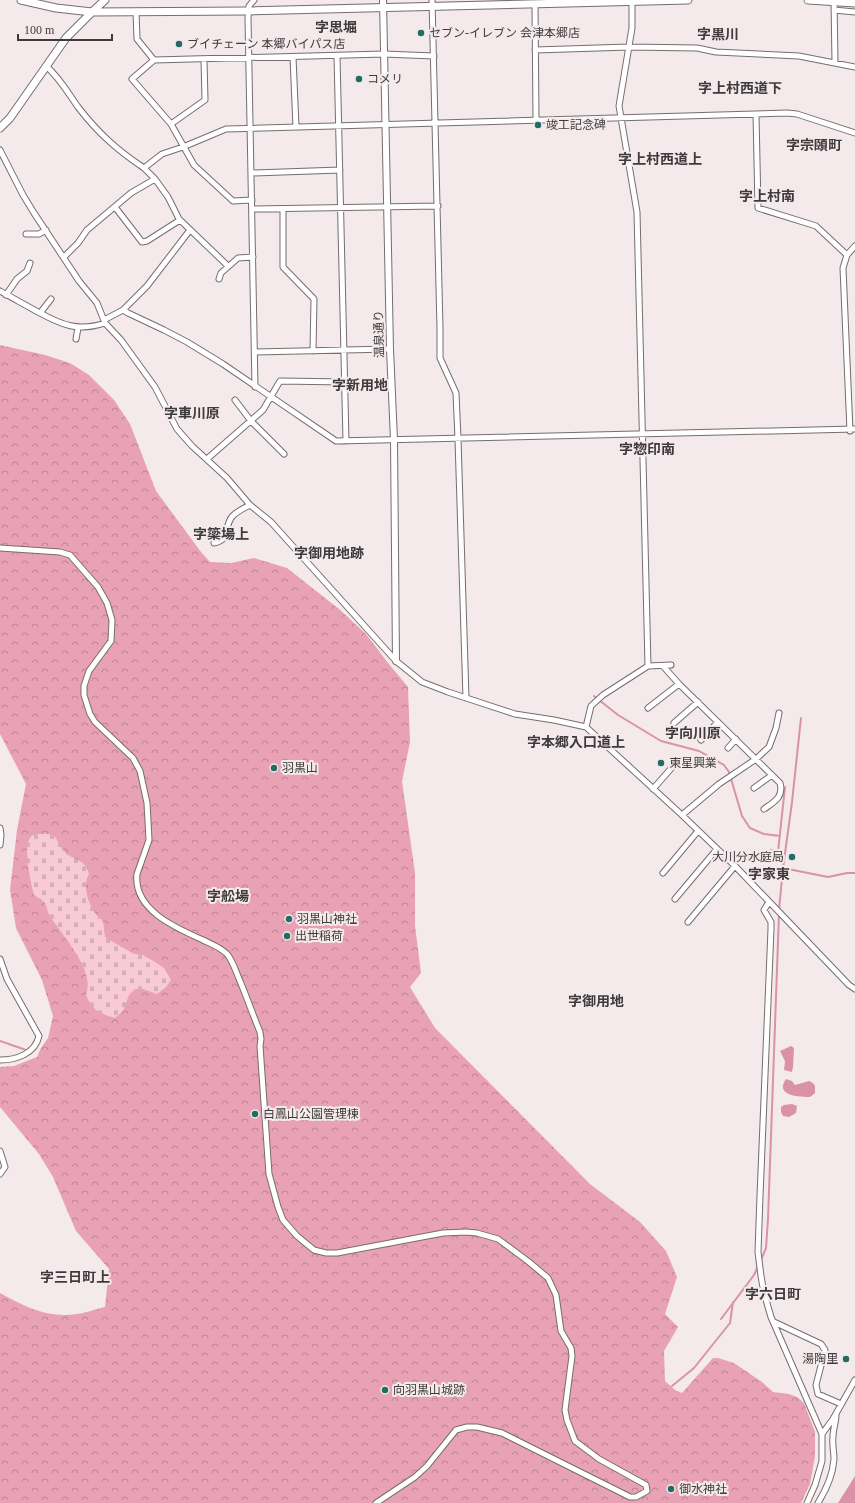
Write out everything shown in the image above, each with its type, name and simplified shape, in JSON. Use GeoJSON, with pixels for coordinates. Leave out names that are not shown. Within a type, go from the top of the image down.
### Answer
{"type":"FeatureCollection","features":[{"type":"Feature","properties":{"kind":"main road"},"geometry":{"type":"LineString","coordinates":[[21,0],[56,8],[92,12],[248,11],[432,3],[507,2],[534,4],[688,0]]}},
{"type":"Feature","properties":{"kind":"main road"},"geometry":{"type":"LineString","coordinates":[[0,128],[10,118],[66,38],[105,0]]}},
{"type":"Feature","properties":{"kind":"main road"},"geometry":{"type":"LineString","coordinates":[[808,0],[855,2]]}},
{"type":"Feature","properties":{"kind":"street"},"geometry":{"type":"LineString","coordinates":[[254,0],[248,11],[248,58],[255,387]]}},
{"type":"Feature","properties":{"kind":"street"},"geometry":{"type":"LineString","coordinates":[[632,1],[632,28],[619,98],[619,106],[637,212],[648,666]]}},
{"type":"Feature","properties":{"kind":"street"},"geometry":{"type":"LineString","coordinates":[[834,1],[835,63]]}},
{"type":"Feature","properties":{"kind":"street"},"geometry":{"type":"LineString","coordinates":[[432,3],[438,206],[440,358],[456,392],[466,698]]}},
{"type":"Feature","properties":{"kind":"street","name":"温泉通り"},"geometry":{"type":"LineString","coordinates":[[383,4],[390,349],[394,440],[396,661]]}},
{"type":"Feature","properties":{"kind":"street"},"geometry":{"type":"LineString","coordinates":[[534,4],[536,120]]}},
{"type":"Feature","properties":{"kind":"street"},"geometry":{"type":"LineString","coordinates":[[834,10],[855,12]]}},
{"type":"Feature","properties":{"kind":"street"},"geometry":{"type":"LineString","coordinates":[[136,12],[137,39],[154,60]]}},
{"type":"Feature","properties":{"kind":"street"},"geometry":{"type":"LineString","coordinates":[[535,50],[629,47],[704,49],[716,52],[794,56],[855,67]]}},
{"type":"Feature","properties":{"kind":"street"},"geometry":{"type":"LineString","coordinates":[[252,200],[233,201],[194,165],[171,124],[132,79],[154,60],[384,54],[434,56]]}},
{"type":"Feature","properties":{"kind":"street"},"geometry":{"type":"LineString","coordinates":[[337,56],[346,441]]}},
{"type":"Feature","properties":{"kind":"street"},"geometry":{"type":"LineString","coordinates":[[293,57],[296,127]]}},
{"type":"Feature","properties":{"kind":"street"},"geometry":{"type":"LineString","coordinates":[[171,124],[205,100],[204,59]]}},
{"type":"Feature","properties":{"kind":"street"},"geometry":{"type":"LineString","coordinates":[[46,66],[56,74],[78,106],[106,140],[124,155],[144,168],[155,179],[168,197],[180,220],[228,266]]}},
{"type":"Feature","properties":{"kind":"street"},"geometry":{"type":"LineString","coordinates":[[756,114],[758,208],[816,226],[847,255]]}},
{"type":"Feature","properties":{"kind":"street"},"geometry":{"type":"LineString","coordinates":[[144,168],[162,154],[226,129],[620,117],[797,114],[855,134]]}},
{"type":"Feature","properties":{"kind":"street"},"geometry":{"type":"LineString","coordinates":[[0,150],[23,195],[79,281],[97,303],[105,322],[121,340],[155,387],[177,430],[192,446],[228,478],[250,504],[271,522],[396,661],[422,682],[466,698],[515,714],[554,720],[586,728],[653,788],[735,866],[849,985],[855,989]]}},
{"type":"Feature","properties":{"kind":"street"},"geometry":{"type":"LineString","coordinates":[[251,173],[340,170]]}},
{"type":"Feature","properties":{"kind":"street"},"geometry":{"type":"LineString","coordinates":[[64,257],[78,243],[87,230],[131,193],[155,179]]}},
{"type":"Feature","properties":{"kind":"street"},"geometry":{"type":"LineString","coordinates":[[252,210],[438,206]]}},
{"type":"Feature","properties":{"kind":"street"},"geometry":{"type":"LineString","coordinates":[[115,207],[142,242],[147,241],[180,220]]}},
{"type":"Feature","properties":{"kind":"street"},"geometry":{"type":"LineString","coordinates":[[283,209],[283,267],[314,299],[313,351]]}},
{"type":"Feature","properties":{"kind":"street"},"geometry":{"type":"LineString","coordinates":[[26,234],[39,234],[46,230]]}},
{"type":"Feature","properties":{"kind":"street"},"geometry":{"type":"LineString","coordinates":[[0,291],[63,324],[78,328],[93,327],[105,322],[123,310],[147,286],[190,230]]}},
{"type":"Feature","properties":{"kind":"street"},"geometry":{"type":"LineString","coordinates":[[123,310],[187,342],[223,364],[336,441],[852,430],[843,268],[847,255],[855,246]]}},
{"type":"Feature","properties":{"kind":"street"},"geometry":{"type":"LineString","coordinates":[[219,279],[221,273],[240,257],[253,257]]}},
{"type":"Feature","properties":{"kind":"street"},"geometry":{"type":"LineString","coordinates":[[6,295],[16,279],[28,271],[30,263]]}},
{"type":"Feature","properties":{"kind":"street"},"geometry":{"type":"LineString","coordinates":[[40,313],[51,299]]}},
{"type":"Feature","properties":{"kind":"street"},"geometry":{"type":"LineString","coordinates":[[76,339],[78,328]]}},
{"type":"Feature","properties":{"kind":"street"},"geometry":{"type":"LineString","coordinates":[[255,352],[390,349]]}},
{"type":"Feature","properties":{"kind":"street"},"geometry":{"type":"LineString","coordinates":[[207,459],[263,410],[280,381],[345,382]]}},
{"type":"Feature","properties":{"kind":"street"},"geometry":{"type":"LineString","coordinates":[[235,400],[251,421],[284,454]]}},
{"type":"Feature","properties":{"kind":"street"},"geometry":{"type":"LineString","coordinates":[[214,543],[225,538],[233,515],[250,504]]}},
{"type":"Feature","properties":{"kind":"street"},"geometry":{"type":"LineString","coordinates":[[0,548],[60,552],[70,556],[98,587],[107,603],[112,620],[112,641],[89,671],[84,686],[84,695],[86,705],[95,722],[133,758],[140,772],[147,803],[150,829],[149,840],[137,874],[136,880],[138,889],[141,898],[147,906],[157,914],[186,932],[223,950],[231,960],[260,1032],[269,1174],[283,1220],[305,1244],[314,1250],[326,1253],[337,1253],[394,1241],[452,1232],[466,1232],[486,1236],[498,1240],[510,1247],[548,1278],[556,1295],[561,1331],[571,1348],[572,1362],[565,1410],[575,1441],[599,1459],[646,1485],[648,1491],[636,1497],[630,1497],[502,1433],[490,1429],[467,1427],[460,1428],[451,1434],[441,1449],[415,1477],[376,1503]]}},
{"type":"Feature","properties":{"kind":"street"},"geometry":{"type":"LineString","coordinates":[[586,728],[591,706],[603,695],[648,666],[671,665]]}},
{"type":"Feature","properties":{"kind":"street"},"geometry":{"type":"LineString","coordinates":[[663,666],[679,684],[780,783],[781,788],[778,799],[764,809]]}},
{"type":"Feature","properties":{"kind":"street"},"geometry":{"type":"LineString","coordinates":[[648,708],[679,684]]}},
{"type":"Feature","properties":{"kind":"street"},"geometry":{"type":"LineString","coordinates":[[674,723],[698,702]]}},
{"type":"Feature","properties":{"kind":"street"},"geometry":{"type":"LineString","coordinates":[[682,815],[719,784],[756,759],[769,747],[776,728],[779,713]]}},
{"type":"Feature","properties":{"kind":"street"},"geometry":{"type":"LineString","coordinates":[[701,740],[718,722]]}},
{"type":"Feature","properties":{"kind":"street"},"geometry":{"type":"LineString","coordinates":[[728,748],[736,739]]}},
{"type":"Feature","properties":{"kind":"street"},"geometry":{"type":"LineString","coordinates":[[653,788],[675,764]]}},
{"type":"Feature","properties":{"kind":"street"},"geometry":{"type":"LineString","coordinates":[[754,788],[772,775]]}},
{"type":"Feature","properties":{"kind":"street"},"geometry":{"type":"LineString","coordinates":[[0,828],[0,845]]}},
{"type":"Feature","properties":{"kind":"street"},"geometry":{"type":"LineString","coordinates":[[662,873],[698,831]]}},
{"type":"Feature","properties":{"kind":"street"},"geometry":{"type":"LineString","coordinates":[[676,899],[717,849]]}},
{"type":"Feature","properties":{"kind":"street"},"geometry":{"type":"LineString","coordinates":[[688,922],[735,866]]}},
{"type":"Feature","properties":{"kind":"street"},"geometry":{"type":"LineString","coordinates":[[771,904],[764,910],[771,922],[772,929],[758,1252],[764,1293],[774,1322],[822,1434],[822,1461],[815,1485],[807,1503]]}},
{"type":"Feature","properties":{"kind":"street"},"geometry":{"type":"LineString","coordinates":[[0,959],[7,979],[39,1036],[38,1042],[27,1053],[0,1060]]}},
{"type":"Feature","properties":{"kind":"street"},"geometry":{"type":"LineString","coordinates":[[0,1151],[5,1167],[0,1174]]}},
{"type":"Feature","properties":{"kind":"street"},"geometry":{"type":"LineString","coordinates":[[774,1322],[821,1344],[825,1350],[816,1385],[818,1394],[841,1404]]}},
{"type":"Feature","properties":{"kind":"street"},"geometry":{"type":"LineString","coordinates":[[822,1434],[836,1414],[855,1380]]}},
{"type":"Feature","properties":{"kind":"street"},"geometry":{"type":"LineString","coordinates":[[818,1503],[832,1474],[834,1460],[832,1437],[836,1424],[836,1414]]}},
{"type":"Feature","properties":{"kind":"green space"},"geometry":{"type":"Polygon","coordinates":[[[0,345],[45,355],[70,363],[89,375],[114,400],[130,424],[156,491],[210,562],[231,563],[254,558],[287,568],[339,609],[366,634],[408,687],[410,742],[402,781],[415,873],[415,926],[421,973],[410,987],[435,1028],[590,1184],[640,1222],[666,1251],[677,1277],[665,1314],[678,1327],[664,1351],[665,1381],[675,1390],[682,1393],[713,1358],[718,1358],[734,1363],[762,1382],[773,1392],[789,1394],[797,1397],[804,1403],[815,1432],[815,1456],[810,1484],[801,1503],[0,1503],[0,1293],[27,1307],[46,1313],[67,1315],[84,1313],[105,1307],[109,1269],[76,1231],[53,1177],[39,1154],[0,1107],[0,1067],[14,1066],[37,1057],[48,1038],[53,1016],[42,980],[16,928],[10,890],[17,830],[26,784],[0,734],[0,345]]]}},
{"type":"Feature","properties":{"kind":"green space"},"geometry":{"type":"Polygon","coordinates":[[[36,834],[52,835],[56,838],[61,848],[67,854],[85,865],[89,874],[86,884],[88,899],[95,913],[102,920],[106,938],[134,954],[143,955],[164,968],[171,980],[166,987],[157,994],[143,989],[135,989],[129,995],[123,1011],[115,1018],[97,1011],[91,1005],[86,995],[88,985],[82,964],[49,914],[45,903],[34,895],[28,865],[27,848],[31,837],[36,834]]]}},
{"type":"Feature","properties":{"kind":"shaded area"},"geometry":{"type":"Polygon","coordinates":[[[791,1046],[794,1048],[792,1072],[784,1070],[785,1061],[780,1051],[791,1046]]]}},
{"type":"Feature","properties":{"kind":"shaded area"},"geometry":{"type":"Polygon","coordinates":[[[786,1079],[792,1081],[795,1085],[809,1081],[815,1086],[815,1093],[810,1097],[800,1097],[790,1094],[783,1089],[786,1079]]]}},
{"type":"Feature","properties":{"kind":"shaded area"},"geometry":{"type":"Polygon","coordinates":[[[792,1104],[797,1106],[796,1113],[789,1117],[783,1116],[781,1107],[792,1104]]]}},
{"type":"Feature","properties":{"kind":"shaded area"},"geometry":{"type":"Polygon","coordinates":[[[855,1476],[855,1503],[838,1503],[855,1476]]]}},
{"type":"Feature","properties":{"kind":"waterway"},"geometry":{"type":"LineString","coordinates":[[594,696],[618,715],[661,741],[699,751],[724,765],[729,772],[742,816],[750,828],[764,834],[780,836]]}},
{"type":"Feature","properties":{"kind":"waterway"},"geometry":{"type":"LineString","coordinates":[[783,868],[801,718]]}},
{"type":"Feature","properties":{"kind":"waterway"},"geometry":{"type":"LineString","coordinates":[[784,855],[780,855],[778,852],[785,787]]}},
{"type":"Feature","properties":{"kind":"waterway"},"geometry":{"type":"LineString","coordinates":[[744,860],[772,850],[779,855]]}},
{"type":"Feature","properties":{"kind":"waterway"},"geometry":{"type":"LineString","coordinates":[[779,910],[783,868],[828,877],[855,873]]}},
{"type":"Feature","properties":{"kind":"waterway"},"geometry":{"type":"LineString","coordinates":[[761,1260],[766,1248],[768,1219],[779,914]]}},
{"type":"Feature","properties":{"kind":"waterway"},"geometry":{"type":"LineString","coordinates":[[0,1041],[26,1050]]}},
{"type":"Feature","properties":{"kind":"waterway"},"geometry":{"type":"LineString","coordinates":[[721,1319],[754,1275],[758,1266]]}},
{"type":"Feature","properties":{"kind":"waterway"},"geometry":{"type":"LineString","coordinates":[[672,1386],[694,1368],[730,1323],[733,1302]]}},
{"type":"Feature","properties":{"kind":"place","name":"セブン-イレブン 会津本郷店"},"geometry":{"type":"Point","coordinates":[421,33]}},
{"type":"Feature","properties":{"kind":"place","name":"ブイチェーン 本郷バイパス店"},"geometry":{"type":"Point","coordinates":[179,44]}},
{"type":"Feature","properties":{"kind":"place","name":"コメリ"},"geometry":{"type":"Point","coordinates":[359,79]}},
{"type":"Feature","properties":{"kind":"place","name":"竣工記念碑"},"geometry":{"type":"Point","coordinates":[538,125]}},
{"type":"Feature","properties":{"kind":"place","name":"東星興業"},"geometry":{"type":"Point","coordinates":[661,763]}},
{"type":"Feature","properties":{"kind":"place","name":"羽黒山"},"geometry":{"type":"Point","coordinates":[274,768]}},
{"type":"Feature","properties":{"kind":"place","name":"大川分水庭局"},"geometry":{"type":"Point","coordinates":[792,857]}},
{"type":"Feature","properties":{"kind":"place","name":"羽黒山神社"},"geometry":{"type":"Point","coordinates":[289,919]}},
{"type":"Feature","properties":{"kind":"place","name":"出世稲荷"},"geometry":{"type":"Point","coordinates":[287,936]}},
{"type":"Feature","properties":{"kind":"place","name":"白鳳山公園管理棟"},"geometry":{"type":"Point","coordinates":[255,1114]}},
{"type":"Feature","properties":{"kind":"place","name":"湯陶里"},"geometry":{"type":"Point","coordinates":[846,1359]}},
{"type":"Feature","properties":{"kind":"place","name":"向羽黒山城跡"},"geometry":{"type":"Point","coordinates":[385,1390]}},
{"type":"Feature","properties":{"kind":"place","name":"御水神社"},"geometry":{"type":"Point","coordinates":[671,1489]}},
{"type":"Feature","properties":{"kind":"district","name":"字思堀"},"geometry":{"type":"Point","coordinates":[336,27]}},
{"type":"Feature","properties":{"kind":"district","name":"字黒川"},"geometry":{"type":"Point","coordinates":[718,34]}},
{"type":"Feature","properties":{"kind":"district","name":"字上村西道下"},"geometry":{"type":"Point","coordinates":[740,88]}},
{"type":"Feature","properties":{"kind":"district","name":"字宗頤町"},"geometry":{"type":"Point","coordinates":[814,145]}},
{"type":"Feature","properties":{"kind":"district","name":"字上村西道上"},"geometry":{"type":"Point","coordinates":[660,159]}},
{"type":"Feature","properties":{"kind":"district","name":"字上村南"},"geometry":{"type":"Point","coordinates":[767,196]}},
{"type":"Feature","properties":{"kind":"district","name":"字新用地"},"geometry":{"type":"Point","coordinates":[360,385]}},
{"type":"Feature","properties":{"kind":"district","name":"字車川原"},"geometry":{"type":"Point","coordinates":[192,413]}},
{"type":"Feature","properties":{"kind":"district","name":"字惣印南"},"geometry":{"type":"Point","coordinates":[647,449]}},
{"type":"Feature","properties":{"kind":"district","name":"字簗場上"},"geometry":{"type":"Point","coordinates":[221,534]}},
{"type":"Feature","properties":{"kind":"district","name":"字御用地跡"},"geometry":{"type":"Point","coordinates":[329,553]}},
{"type":"Feature","properties":{"kind":"district","name":"字向川原"},"geometry":{"type":"Point","coordinates":[693,733]}},
{"type":"Feature","properties":{"kind":"district","name":"字本郷入口道上"},"geometry":{"type":"Point","coordinates":[576,742]}},
{"type":"Feature","properties":{"kind":"district","name":"字家東"},"geometry":{"type":"Point","coordinates":[769,874]}},
{"type":"Feature","properties":{"kind":"district","name":"字舩場"},"geometry":{"type":"Point","coordinates":[228,896]}},
{"type":"Feature","properties":{"kind":"district","name":"字御用地"},"geometry":{"type":"Point","coordinates":[596,1001]}},
{"type":"Feature","properties":{"kind":"district","name":"字三日町上"},"geometry":{"type":"Point","coordinates":[75,1277]}},
{"type":"Feature","properties":{"kind":"district","name":"字六日町"},"geometry":{"type":"Point","coordinates":[773,1294]}}]}
